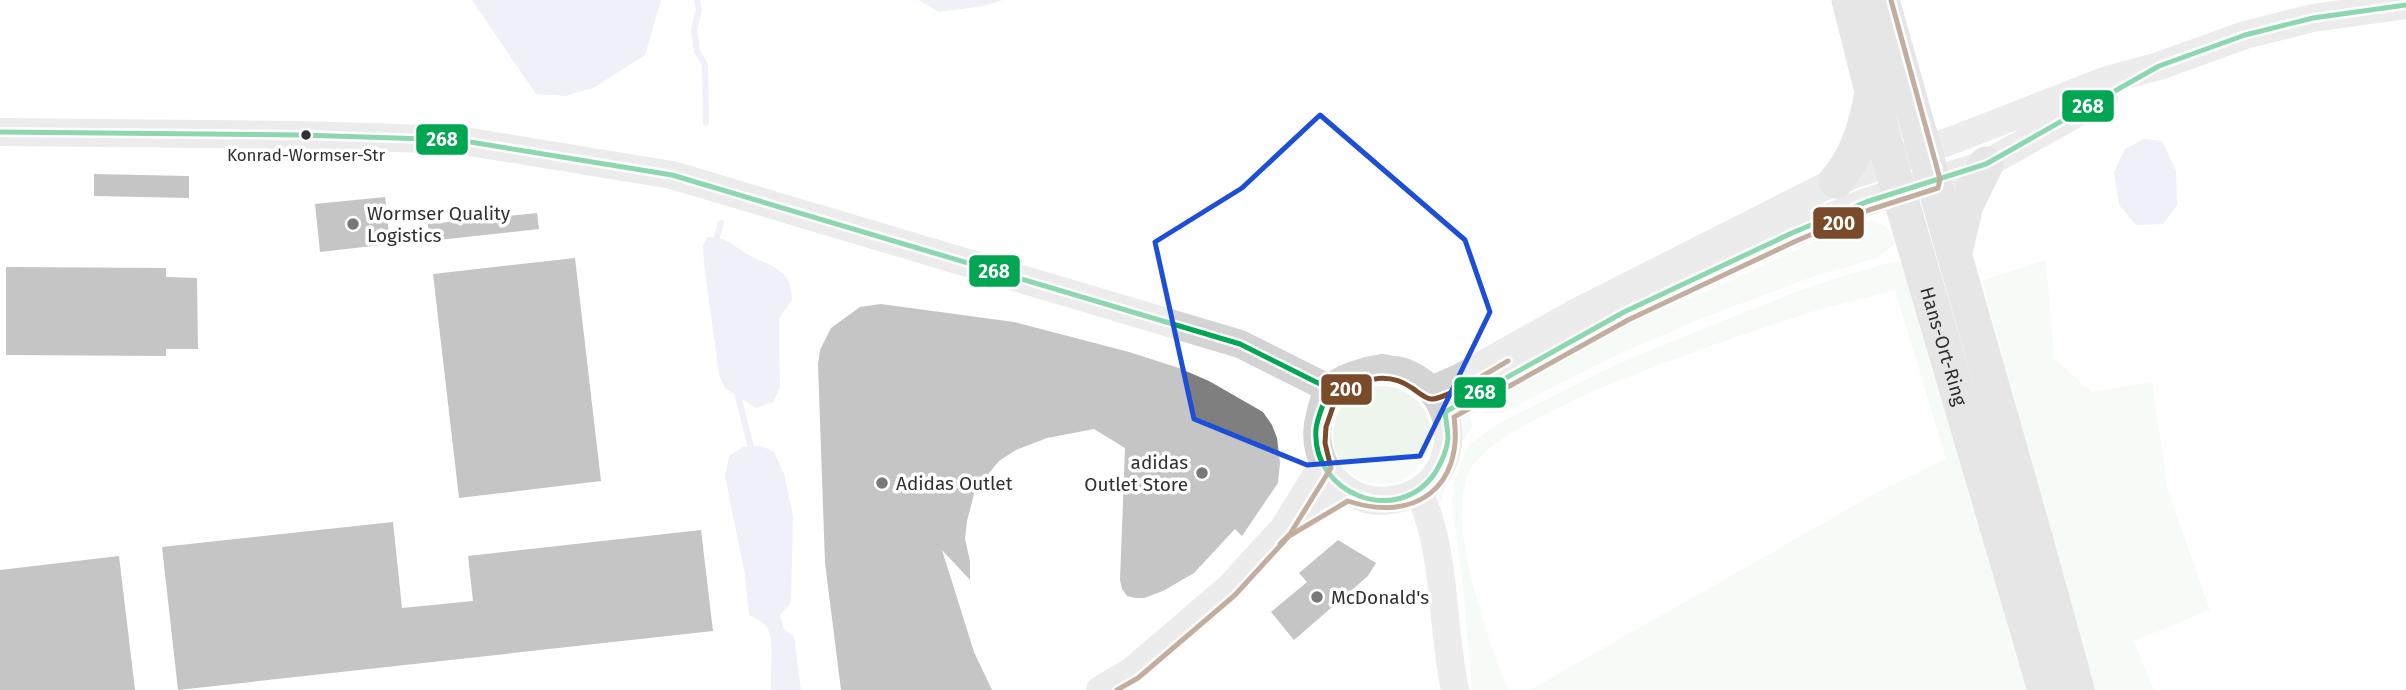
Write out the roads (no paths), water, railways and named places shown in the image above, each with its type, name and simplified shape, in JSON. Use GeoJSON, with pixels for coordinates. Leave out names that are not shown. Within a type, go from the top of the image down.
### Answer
{"type":"FeatureCollection","features":[{"type":"Feature","properties":{"kind":"main road","name":"Hans-Ort-Ring"},"geometry":{"type":"LineString","coordinates":[[1849,0],[1894,177],[2045,690]]}},
{"type":"Feature","properties":{"kind":"main road","name":"Hans-Ort-Ring"},"geometry":{"type":"LineString","coordinates":[[1882,0],[2077,690]]}},
{"type":"Feature","properties":{"kind":"main road"},"geometry":{"type":"LineString","coordinates":[[1836,181],[1854,155],[1863,133],[1872,94]]}},
{"type":"Feature","properties":{"kind":"main road"},"geometry":{"type":"LineString","coordinates":[[1954,255],[1966,205],[1986,164]]}},
{"type":"Feature","properties":{"kind":"street"},"geometry":{"type":"LineString","coordinates":[[1438,401],[1457,379],[1577,313],[1836,181],[1894,177],[1928,166],[2107,80],[2245,35],[2313,18],[2406,5]]}},
{"type":"Feature","properties":{"kind":"street"},"geometry":{"type":"LineString","coordinates":[[1928,166],[1986,164],[2159,65]]}},
{"type":"Feature","properties":{"kind":"street"},"geometry":{"type":"LineString","coordinates":[[0,132],[301,135],[458,140],[672,175],[1240,344],[1330,389]]}},
{"type":"Feature","properties":{"kind":"street"},"geometry":{"type":"LineString","coordinates":[[1438,401],[1792,233],[1866,202],[1894,177]]}},
{"type":"Feature","properties":{"kind":"street"},"geometry":{"type":"LineString","coordinates":[[1383,369],[1404,372],[1438,401],[1449,433],[1447,453],[1435,477],[1419,492],[1388,502],[1373,501],[1347,491],[1335,482],[1323,465],[1316,444],[1317,425],[1330,389],[1356,374],[1383,369]]}},
{"type":"Feature","properties":{"kind":"street"},"geometry":{"type":"LineString","coordinates":[[1100,690],[1132,671],[1229,588],[1283,529],[1323,465]]}},
{"type":"Feature","properties":{"kind":"street"},"geometry":{"type":"LineString","coordinates":[[1283,529],[1347,491]]}},
{"type":"Feature","properties":{"kind":"street"},"geometry":{"type":"LineString","coordinates":[[1419,492],[1429,514],[1442,581],[1455,690]]}},
{"type":"Feature","properties":{"kind":"water"},"geometry":{"type":"Polygon","coordinates":[[[472,0],[661,0],[645,55],[595,87],[566,96],[536,94],[472,0]]]}},
{"type":"Feature","properties":{"kind":"water"},"geometry":{"type":"Polygon","coordinates":[[[918,0],[1003,0],[983,6],[939,12],[918,0]]]}},
{"type":"Feature","properties":{"kind":"water"},"geometry":{"type":"Polygon","coordinates":[[[2144,139],[2162,141],[2176,171],[2177,205],[2163,224],[2136,225],[2119,205],[2114,172],[2125,149],[2144,139]]]}},
{"type":"Feature","properties":{"kind":"water"},"geometry":{"type":"Polygon","coordinates":[[[707,237],[726,241],[773,266],[790,284],[792,299],[779,319],[780,388],[773,402],[756,408],[725,388],[719,375],[704,263],[703,246],[707,237]]]}},
{"type":"Feature","properties":{"kind":"water"},"geometry":{"type":"Polygon","coordinates":[[[762,446],[774,452],[784,474],[793,516],[791,602],[780,615],[784,629],[794,637],[801,690],[771,690],[770,637],[764,624],[749,615],[745,575],[725,476],[729,456],[743,447],[762,446]]]}},
{"type":"Feature","properties":{"kind":"waterway"},"geometry":{"type":"LineString","coordinates":[[697,0],[699,10],[694,30],[697,51],[705,65],[706,123]]}},
{"type":"Feature","properties":{"kind":"waterway"},"geometry":{"type":"LineString","coordinates":[[717,237],[721,223]]}},
{"type":"Feature","properties":{"kind":"waterway"},"geometry":{"type":"LineString","coordinates":[[738,396],[751,447]]}},
{"type":"Feature","properties":{"kind":"place","name":"Konrad-Wormser-Str"},"geometry":{"type":"Point","coordinates":[306,135]}},
{"type":"Feature","properties":{"kind":"place","name":"Wormser Quality Logistics"},"geometry":{"type":"Point","coordinates":[353,224]}},
{"type":"Feature","properties":{"kind":"place","name":"adidas Outlet Store"},"geometry":{"type":"Point","coordinates":[1202,473]}},
{"type":"Feature","properties":{"kind":"place","name":"Adidas Outlet"},"geometry":{"type":"Point","coordinates":[882,483]}},
{"type":"Feature","properties":{"kind":"place","name":"McDonald's"},"geometry":{"type":"Point","coordinates":[1317,597]}}]}
